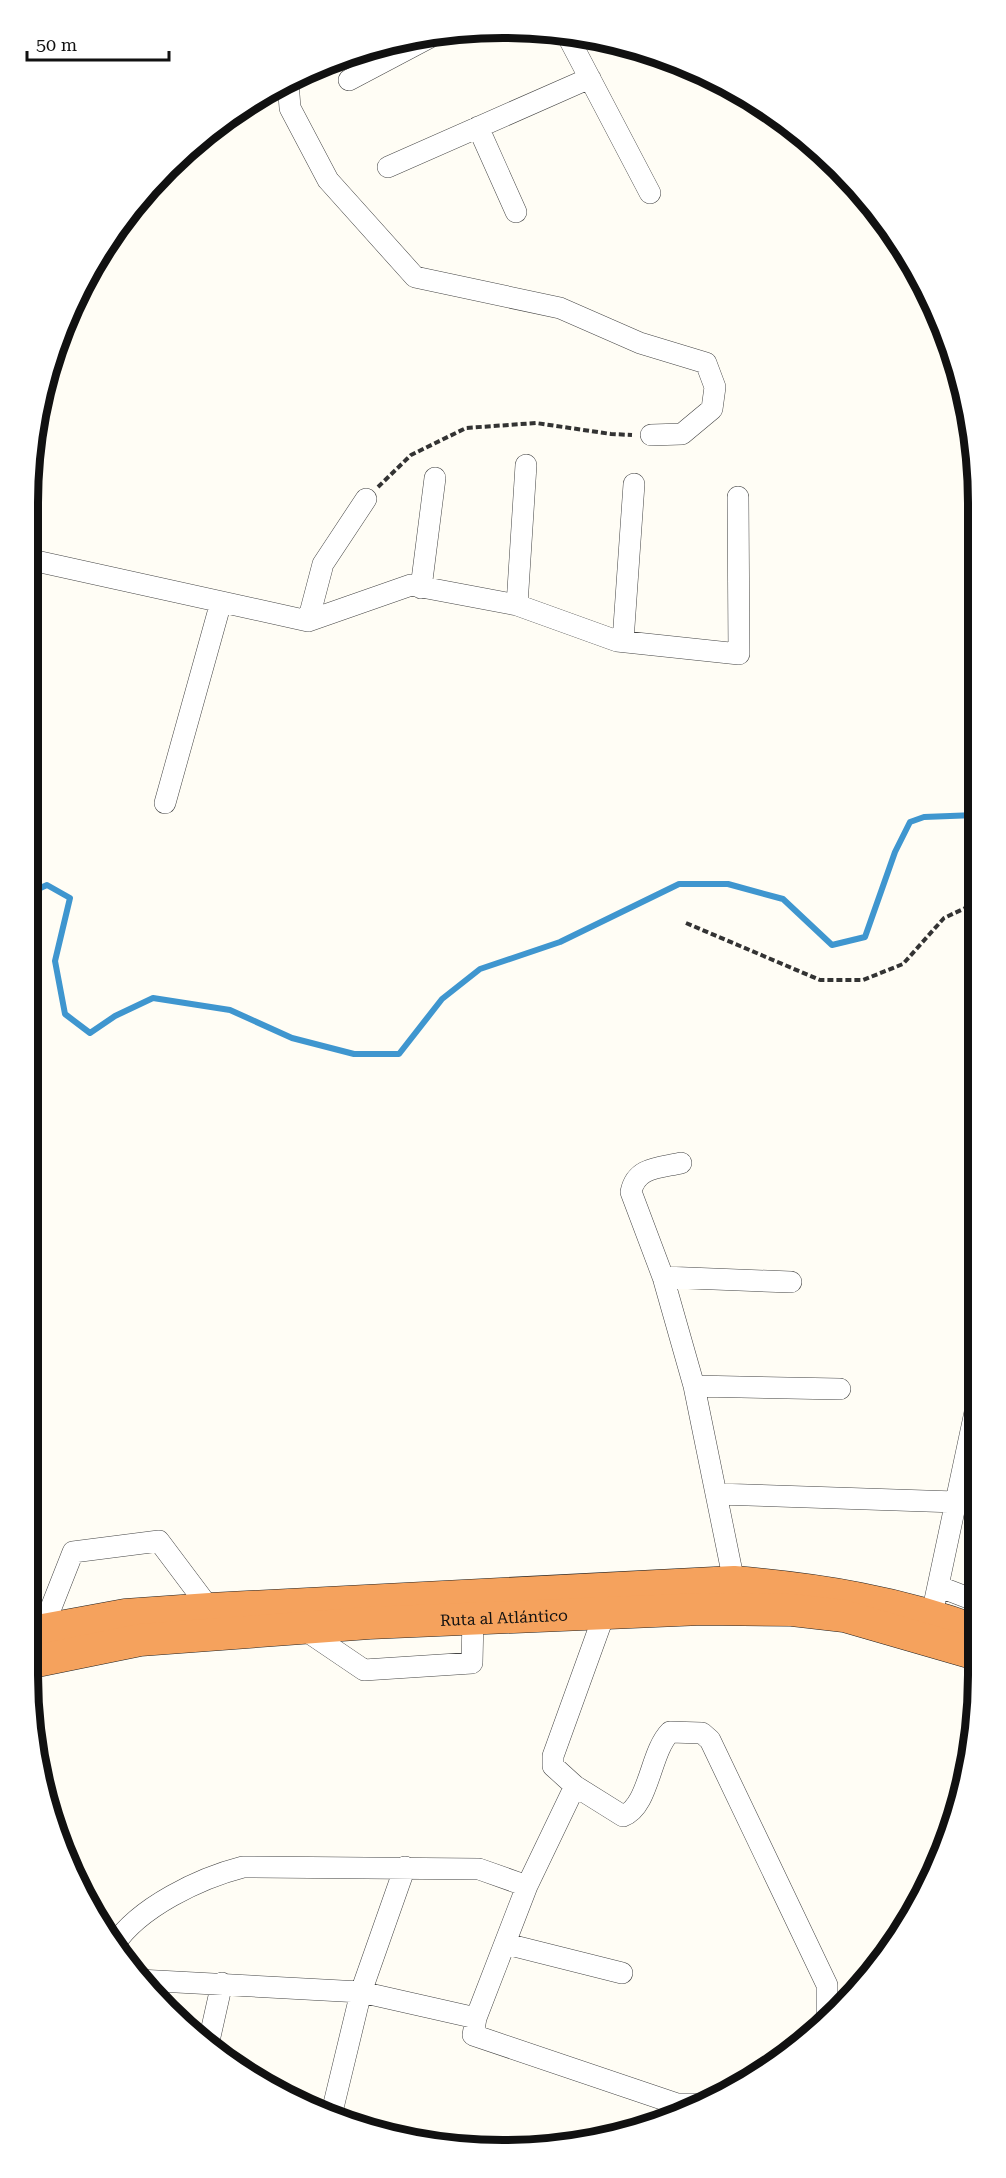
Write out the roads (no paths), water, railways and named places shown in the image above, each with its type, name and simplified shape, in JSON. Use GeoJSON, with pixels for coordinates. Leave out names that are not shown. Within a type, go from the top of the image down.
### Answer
{"type":"FeatureCollection","features":[{"type":"Feature","properties":{"kind":"highway","name":"Ruta al Atlántico"},"geometry":{"type":"LineString","coordinates":[[38,1630],[125,1615],[210,1609],[734,1582],[936,1600],[968,1624]]}},
{"type":"Feature","properties":{"kind":"highway","name":"Ruta al Atlántico"},"geometry":{"type":"LineString","coordinates":[[38,1661],[140,1640],[302,1628],[605,1612],[792,1610],[844,1617],[968,1652]]}},
{"type":"Feature","properties":{"kind":"street"},"geometry":{"type":"LineString","coordinates":[[571,42],[650,193]]}},
{"type":"Feature","properties":{"kind":"street"},"geometry":{"type":"LineString","coordinates":[[349,80],[414,46]]}},
{"type":"Feature","properties":{"kind":"street"},"geometry":{"type":"LineString","coordinates":[[388,167],[590,78]]}},
{"type":"Feature","properties":{"kind":"street"},"geometry":{"type":"LineString","coordinates":[[289,90],[290,108],[328,180],[415,277],[560,308],[639,343],[706,363],[715,387],[712,409],[682,434],[651,435]]}},
{"type":"Feature","properties":{"kind":"street"},"geometry":{"type":"LineString","coordinates":[[478,127],[516,212]]}},
{"type":"Feature","properties":{"kind":"street"},"geometry":{"type":"LineString","coordinates":[[517,605],[526,465]]}},
{"type":"Feature","properties":{"kind":"street"},"geometry":{"type":"LineString","coordinates":[[421,588],[435,478]]}},
{"type":"Feature","properties":{"kind":"street"},"geometry":{"type":"LineString","coordinates":[[623,642],[634,484]]}},
{"type":"Feature","properties":{"kind":"street"},"geometry":{"type":"LineString","coordinates":[[38,562],[308,621],[411,585],[517,605],[623,642],[739,654],[738,498]]}},
{"type":"Feature","properties":{"kind":"street"},"geometry":{"type":"LineString","coordinates":[[308,621],[323,564],[366,499]]}},
{"type":"Feature","properties":{"kind":"street"},"geometry":{"type":"LineString","coordinates":[[165,803],[221,602]]}},
{"type":"Feature","properties":{"kind":"street"},"geometry":{"type":"LineString","coordinates":[[681,1163],[640,1172],[633,1180],[631,1192],[663,1277],[694,1386],[734,1582]]}},
{"type":"Feature","properties":{"kind":"street"},"geometry":{"type":"LineString","coordinates":[[663,1277],[791,1282]]}},
{"type":"Feature","properties":{"kind":"street"},"geometry":{"type":"LineString","coordinates":[[694,1386],[840,1389]]}},
{"type":"Feature","properties":{"kind":"street"},"geometry":{"type":"LineString","coordinates":[[968,1445],[936,1600],[968,1601]]}},
{"type":"Feature","properties":{"kind":"street"},"geometry":{"type":"LineString","coordinates":[[716,1494],[968,1504]]}},
{"type":"Feature","properties":{"kind":"street"},"geometry":{"type":"LineString","coordinates":[[38,1624],[73,1552],[159,1541],[210,1609]]}},
{"type":"Feature","properties":{"kind":"street"},"geometry":{"type":"LineString","coordinates":[[605,1612],[553,1756],[553,1766],[575,1786],[616,1814],[623,1816],[631,1814],[638,1803],[664,1738],[670,1732],[702,1733],[717,1752],[827,1985],[838,1998]]}},
{"type":"Feature","properties":{"kind":"street"},"geometry":{"type":"LineString","coordinates":[[302,1628],[364,1670],[472,1663],[473,1618]]}},
{"type":"Feature","properties":{"kind":"street"},"geometry":{"type":"LineString","coordinates":[[575,1786],[527,1886],[472,2032],[478,2038],[677,2104],[683,2104]]}},
{"type":"Feature","properties":{"kind":"street"},"geometry":{"type":"LineString","coordinates":[[333,2108],[361,1992],[405,1867]]}},
{"type":"Feature","properties":{"kind":"street"},"geometry":{"type":"LineString","coordinates":[[119,1938],[152,1910],[215,1874],[243,1868],[479,1869],[527,1886]]}},
{"type":"Feature","properties":{"kind":"street"},"geometry":{"type":"LineString","coordinates":[[506,1944],[622,1973]]}},
{"type":"Feature","properties":{"kind":"street"},"geometry":{"type":"LineString","coordinates":[[152,1980],[361,1992],[476,2018]]}},
{"type":"Feature","properties":{"kind":"street"},"geometry":{"type":"LineString","coordinates":[[210,2036],[222,1983]]}},
{"type":"Feature","properties":{"kind":"street"},"geometry":{"type":"LineString","coordinates":[[826,2010],[827,1985]]}},
{"type":"Feature","properties":{"kind":"waterway"},"geometry":{"type":"LineString","coordinates":[[38,889],[47,885],[70,898],[55,961],[65,1014],[90,1033],[115,1016],[153,998],[230,1010],[292,1038],[354,1054],[399,1054],[442,999],[480,969],[560,942],[679,884],[728,884],[783,899],[832,945],[865,937],[895,852],[910,822],[924,817],[968,815]]}}]}
